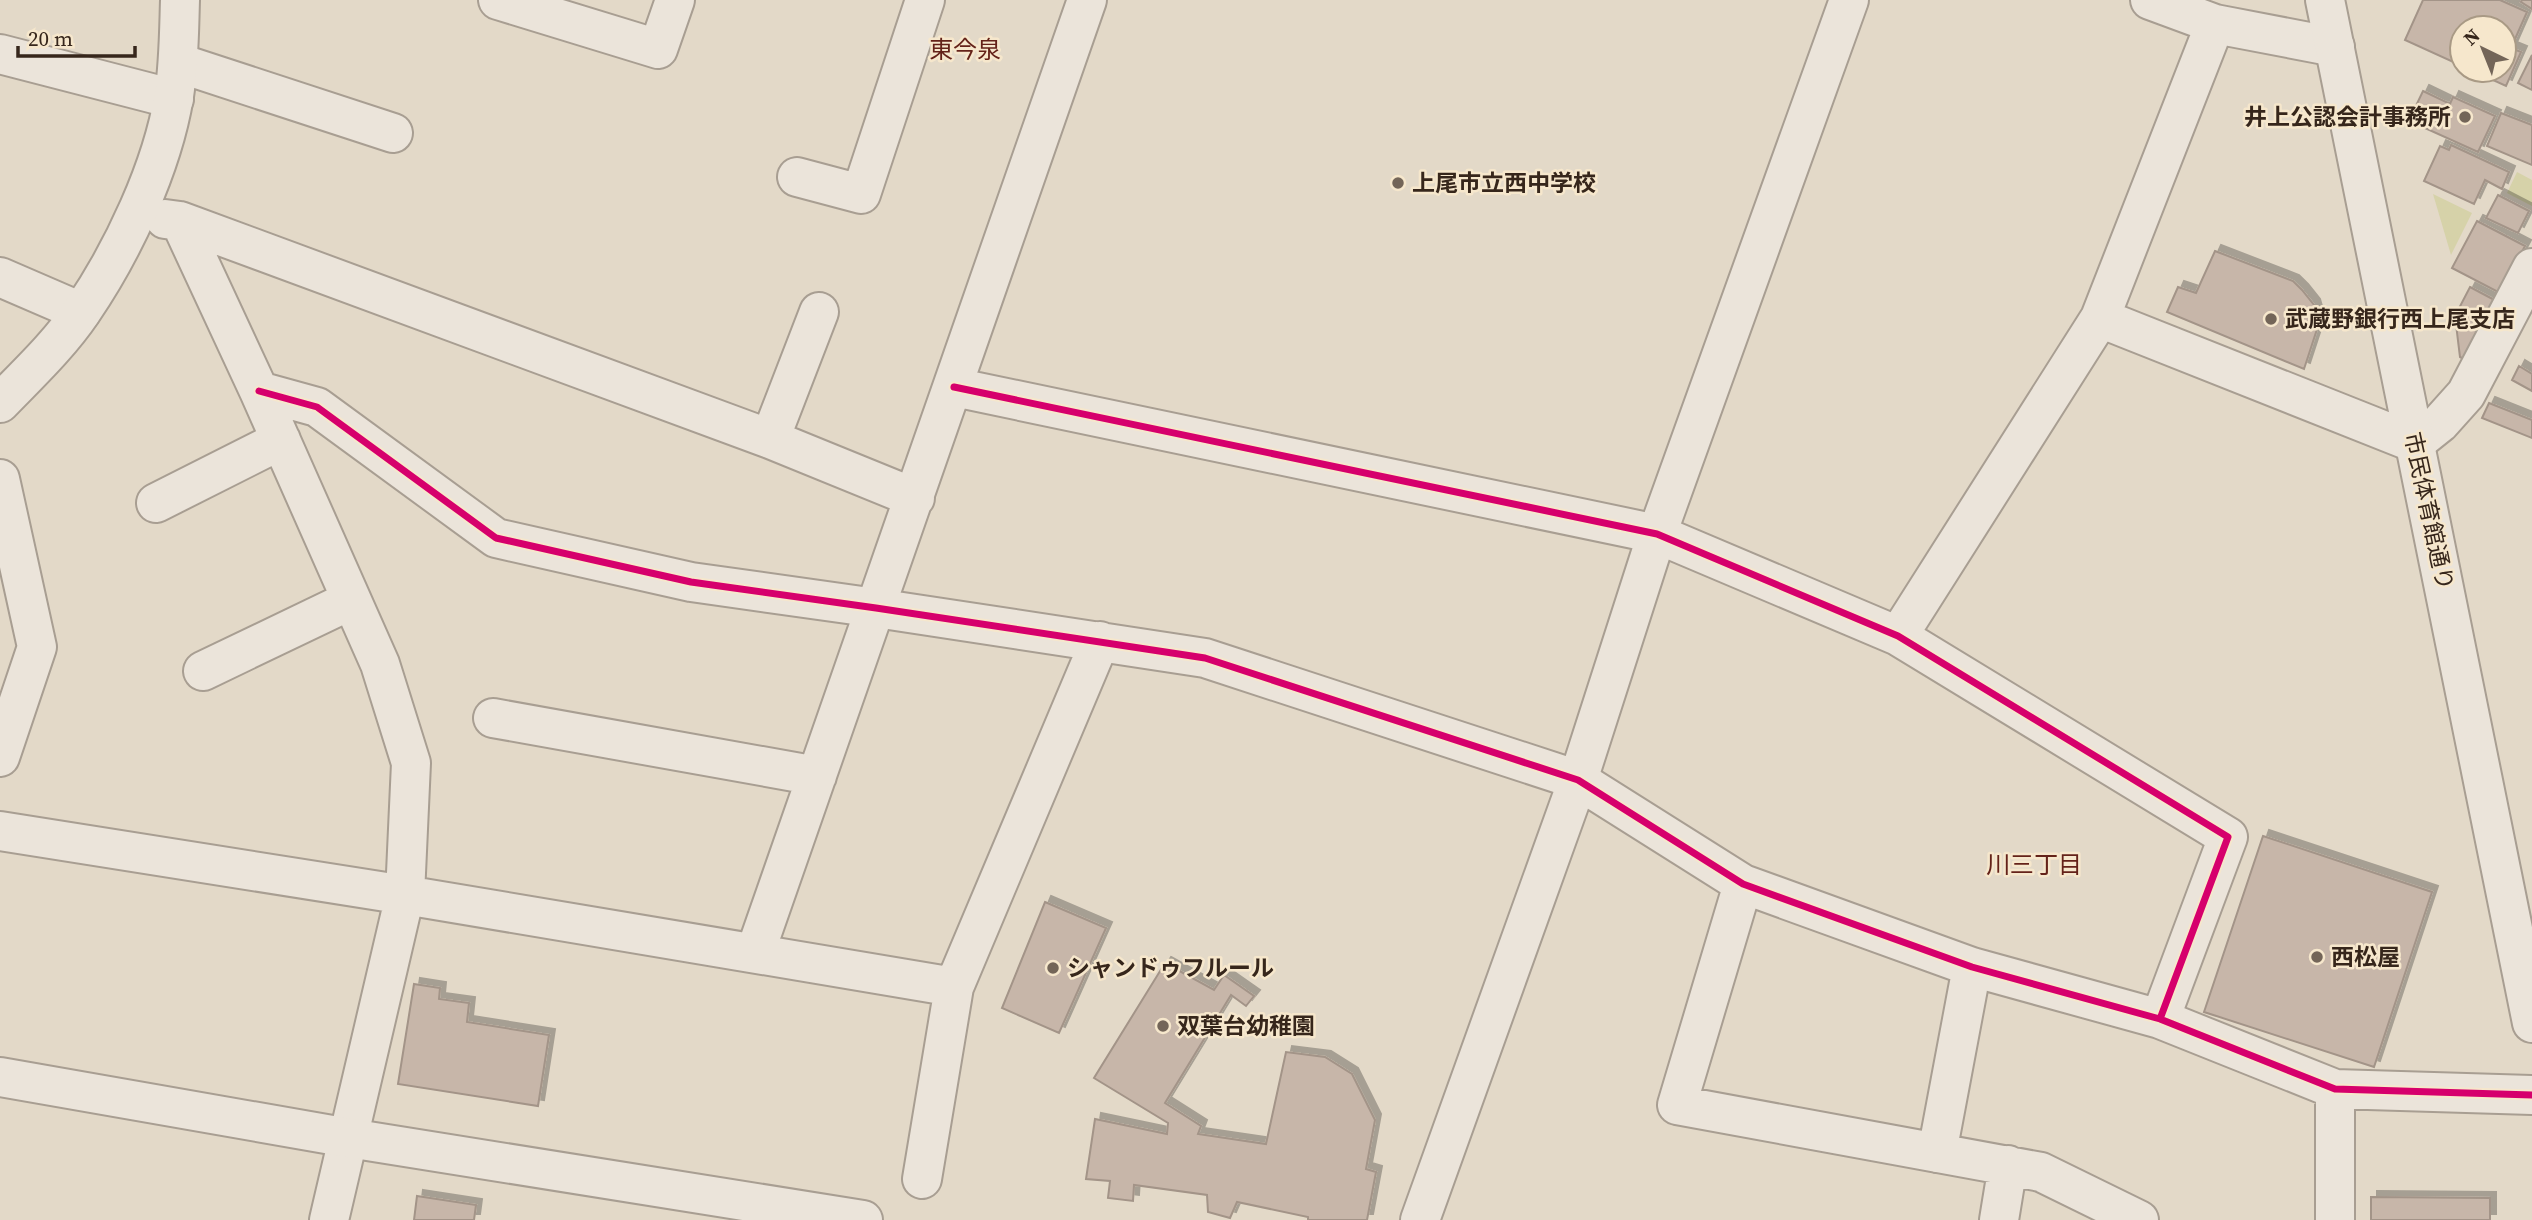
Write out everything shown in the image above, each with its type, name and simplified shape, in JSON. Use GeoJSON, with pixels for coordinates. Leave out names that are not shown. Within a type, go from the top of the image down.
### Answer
{"type":"FeatureCollection","features":[{"type":"Feature","properties":{"kind":"street"},"geometry":{"type":"LineString","coordinates":[[0,403],[36,367],[81,312],[136,213],[155,169],[176,81],[180,0]]}},
{"type":"Feature","properties":{"kind":"street"},"geometry":{"type":"LineString","coordinates":[[498,0],[658,49],[675,0]]}},
{"type":"Feature","properties":{"kind":"street"},"geometry":{"type":"LineString","coordinates":[[797,177],[861,194],[925,0]]}},
{"type":"Feature","properties":{"kind":"street"},"geometry":{"type":"LineString","coordinates":[[755,953],[1087,0]]}},
{"type":"Feature","properties":{"kind":"street"},"geometry":{"type":"LineString","coordinates":[[1420,1220],[1578,780],[1657,534],[1849,0]]}},
{"type":"Feature","properties":{"kind":"street"},"geometry":{"type":"LineString","coordinates":[[2150,0],[2215,24],[2335,47]]}},
{"type":"Feature","properties":{"kind":"street","name":"市民体育館通り"},"geometry":{"type":"LineString","coordinates":[[2325,0],[2532,1023]]}},
{"type":"Feature","properties":{"kind":"street"},"geometry":{"type":"LineString","coordinates":[[1898,636],[2100,318],[2215,24]]}},
{"type":"Feature","properties":{"kind":"street"},"geometry":{"type":"LineString","coordinates":[[0,54],[176,81],[393,133]]}},
{"type":"Feature","properties":{"kind":"street"},"geometry":{"type":"LineString","coordinates":[[136,213],[180,221],[770,439],[915,498]]}},
{"type":"Feature","properties":{"kind":"street"},"geometry":{"type":"LineString","coordinates":[[180,221],[380,664],[411,763],[405,895],[329,1220]]}},
{"type":"Feature","properties":{"kind":"street"},"geometry":{"type":"LineString","coordinates":[[2100,318],[2415,443],[2440,423],[2466,394],[2532,268]]}},
{"type":"Feature","properties":{"kind":"street"},"geometry":{"type":"LineString","coordinates":[[0,276],[81,312]]}},
{"type":"Feature","properties":{"kind":"street"},"geometry":{"type":"LineString","coordinates":[[770,439],[819,312]]}},
{"type":"Feature","properties":{"kind":"street"},"geometry":{"type":"LineString","coordinates":[[954,387],[1657,534],[1898,636],[2228,837],[2160,1019]]}},
{"type":"Feature","properties":{"kind":"street"},"geometry":{"type":"LineString","coordinates":[[259,391],[317,407],[496,538],[691,582],[1205,658],[1578,780],[1743,884],[1972,967],[2160,1019],[2335,1089],[2532,1095]]}},
{"type":"Feature","properties":{"kind":"street"},"geometry":{"type":"LineString","coordinates":[[156,503],[281,440]]}},
{"type":"Feature","properties":{"kind":"street"},"geometry":{"type":"LineString","coordinates":[[0,479],[37,647],[0,757]]}},
{"type":"Feature","properties":{"kind":"street"},"geometry":{"type":"LineString","coordinates":[[203,671],[351,600]]}},
{"type":"Feature","properties":{"kind":"street"},"geometry":{"type":"LineString","coordinates":[[922,1179],[954,986],[1100,641]]}},
{"type":"Feature","properties":{"kind":"street"},"geometry":{"type":"LineString","coordinates":[[493,719],[817,776]]}},
{"type":"Feature","properties":{"kind":"street"},"geometry":{"type":"LineString","coordinates":[[0,831],[954,986]]}},
{"type":"Feature","properties":{"kind":"street"},"geometry":{"type":"LineString","coordinates":[[1743,884],[1677,1105],[2041,1171],[2139,1220]]}},
{"type":"Feature","properties":{"kind":"street"},"geometry":{"type":"LineString","coordinates":[[1937,1153],[1972,967]]}},
{"type":"Feature","properties":{"kind":"street"},"geometry":{"type":"LineString","coordinates":[[0,1077],[349,1138],[863,1220]]}},
{"type":"Feature","properties":{"kind":"street"},"geometry":{"type":"LineString","coordinates":[[2335,1089],[2335,1220]]}},
{"type":"Feature","properties":{"kind":"street"},"geometry":{"type":"LineString","coordinates":[[1999,1220],[2008,1165]]}},
{"type":"Feature","properties":{"kind":"shaded area"},"geometry":{"type":"Polygon","coordinates":[[[2517,172],[2532,180],[2532,206],[2507,193],[2517,172]]]}},
{"type":"Feature","properties":{"kind":"shaded area"},"geometry":{"type":"Polygon","coordinates":[[[2433,194],[2472,213],[2451,255],[2433,194]]]}},
{"type":"Feature","properties":{"kind":"building"},"geometry":{"type":"Polygon","coordinates":[[[2423,0],[2500,0],[2527,12],[2518,32],[2518,14],[2448,14],[2448,60],[2405,40],[2423,0]]]}},
{"type":"Feature","properties":{"kind":"building"},"geometry":{"type":"Polygon","coordinates":[[[2532,0],[2532,9],[2521,2],[2532,0]]]}},
{"type":"Feature","properties":{"kind":"building"},"geometry":{"type":"Polygon","coordinates":[[[2532,55],[2532,90],[2518,83],[2532,55]]]}},
{"type":"Feature","properties":{"kind":"building"},"geometry":{"type":"Polygon","coordinates":[[[2423,91],[2450,104],[2453,97],[2495,116],[2478,152],[2416,124],[2420,117],[2412,114],[2423,91]]]}},
{"type":"Feature","properties":{"kind":"building"},"geometry":{"type":"Polygon","coordinates":[[[2501,113],[2532,125],[2532,165],[2487,146],[2501,113]]]}},
{"type":"Feature","properties":{"kind":"building"},"geometry":{"type":"Polygon","coordinates":[[[2451,145],[2509,172],[2502,189],[2485,180],[2474,204],[2424,181],[2440,146],[2449,150],[2451,145]]]}},
{"type":"Feature","properties":{"kind":"building"},"geometry":{"type":"Polygon","coordinates":[[[2498,195],[2529,211],[2518,233],[2486,218],[2498,195]]]}},
{"type":"Feature","properties":{"kind":"building"},"geometry":{"type":"Polygon","coordinates":[[[2477,221],[2525,246],[2500,293],[2452,268],[2477,221]]]}},
{"type":"Feature","properties":{"kind":"building"},"geometry":{"type":"Polygon","coordinates":[[[2215,251],[2293,281],[2314,305],[2319,323],[2304,369],[2167,312],[2178,287],[2196,293],[2215,251]]]}},
{"type":"Feature","properties":{"kind":"building"},"geometry":{"type":"Polygon","coordinates":[[[2470,287],[2502,304],[2471,363],[2460,357],[2455,316],[2470,287]]]}},
{"type":"Feature","properties":{"kind":"building"},"geometry":{"type":"Polygon","coordinates":[[[2519,366],[2532,374],[2532,391],[2512,380],[2519,366]]]}},
{"type":"Feature","properties":{"kind":"building"},"geometry":{"type":"Polygon","coordinates":[[[2489,403],[2532,420],[2532,438],[2482,418],[2489,403]]]}},
{"type":"Feature","properties":{"kind":"building"},"geometry":{"type":"Polygon","coordinates":[[[2263,836],[2432,892],[2374,1067],[2204,1012],[2263,836]]]}},
{"type":"Feature","properties":{"kind":"building","name":"シャンドゥフルール"},"geometry":{"type":"Polygon","coordinates":[[[1045,902],[1106,928],[1059,1033],[1002,1008],[1045,902]]]}},
{"type":"Feature","properties":{"kind":"building"},"geometry":{"type":"Polygon","coordinates":[[[1165,963],[1214,990],[1224,975],[1254,996],[1246,1006],[1231,995],[1165,1103],[1201,1126],[1198,1134],[1266,1144],[1286,1052],[1325,1057],[1352,1074],[1375,1120],[1366,1169],[1376,1172],[1367,1220],[1308,1220],[1308,1217],[1237,1202],[1230,1218],[1208,1212],[1207,1195],[1134,1185],[1133,1201],[1108,1198],[1110,1181],[1086,1179],[1095,1119],[1167,1134],[1168,1123],[1094,1078],[1165,963]]]}},
{"type":"Feature","properties":{"kind":"building"},"geometry":{"type":"Polygon","coordinates":[[[414,984],[440,988],[439,999],[469,1003],[467,1022],[549,1035],[538,1106],[398,1084],[414,984]]]}},
{"type":"Feature","properties":{"kind":"building"},"geometry":{"type":"Polygon","coordinates":[[[417,1196],[476,1205],[474,1220],[414,1220],[417,1196]]]}},
{"type":"Feature","properties":{"kind":"building"},"geometry":{"type":"Polygon","coordinates":[[[2371,1197],[2490,1198],[2490,1220],[2371,1220],[2371,1197]]]}},
{"type":"Feature","properties":{"kind":"cycle path"},"geometry":{"type":"LineString","coordinates":[[954,387],[1657,534],[1898,636],[2228,837],[2160,1019]]}},
{"type":"Feature","properties":{"kind":"cycle path"},"geometry":{"type":"LineString","coordinates":[[259,391],[317,407],[496,538],[691,582],[1205,658],[1578,780],[1743,884],[1972,967],[2160,1019],[2335,1089],[2532,1095]]}},
{"type":"Feature","properties":{"kind":"place","name":"井上公認会計事務所"},"geometry":{"type":"Point","coordinates":[2465,117]}},
{"type":"Feature","properties":{"kind":"place","name":"上尾市立西中学校"},"geometry":{"type":"Point","coordinates":[1398,183]}},
{"type":"Feature","properties":{"kind":"place","name":"武蔵野銀行西上尾支店"},"geometry":{"type":"Point","coordinates":[2271,319]}},
{"type":"Feature","properties":{"kind":"place","name":"西松屋"},"geometry":{"type":"Point","coordinates":[2317,957]}},
{"type":"Feature","properties":{"kind":"place","name":"シャンドゥフルール"},"geometry":{"type":"Point","coordinates":[1053,968]}},
{"type":"Feature","properties":{"kind":"place","name":"双葉台幼稚園"},"geometry":{"type":"Point","coordinates":[1163,1026]}},
{"type":"Feature","properties":{"kind":"district","name":"東今泉"},"geometry":{"type":"Point","coordinates":[965,49]}},
{"type":"Feature","properties":{"kind":"district","name":"川三丁目"},"geometry":{"type":"Point","coordinates":[2034,864]}}]}
